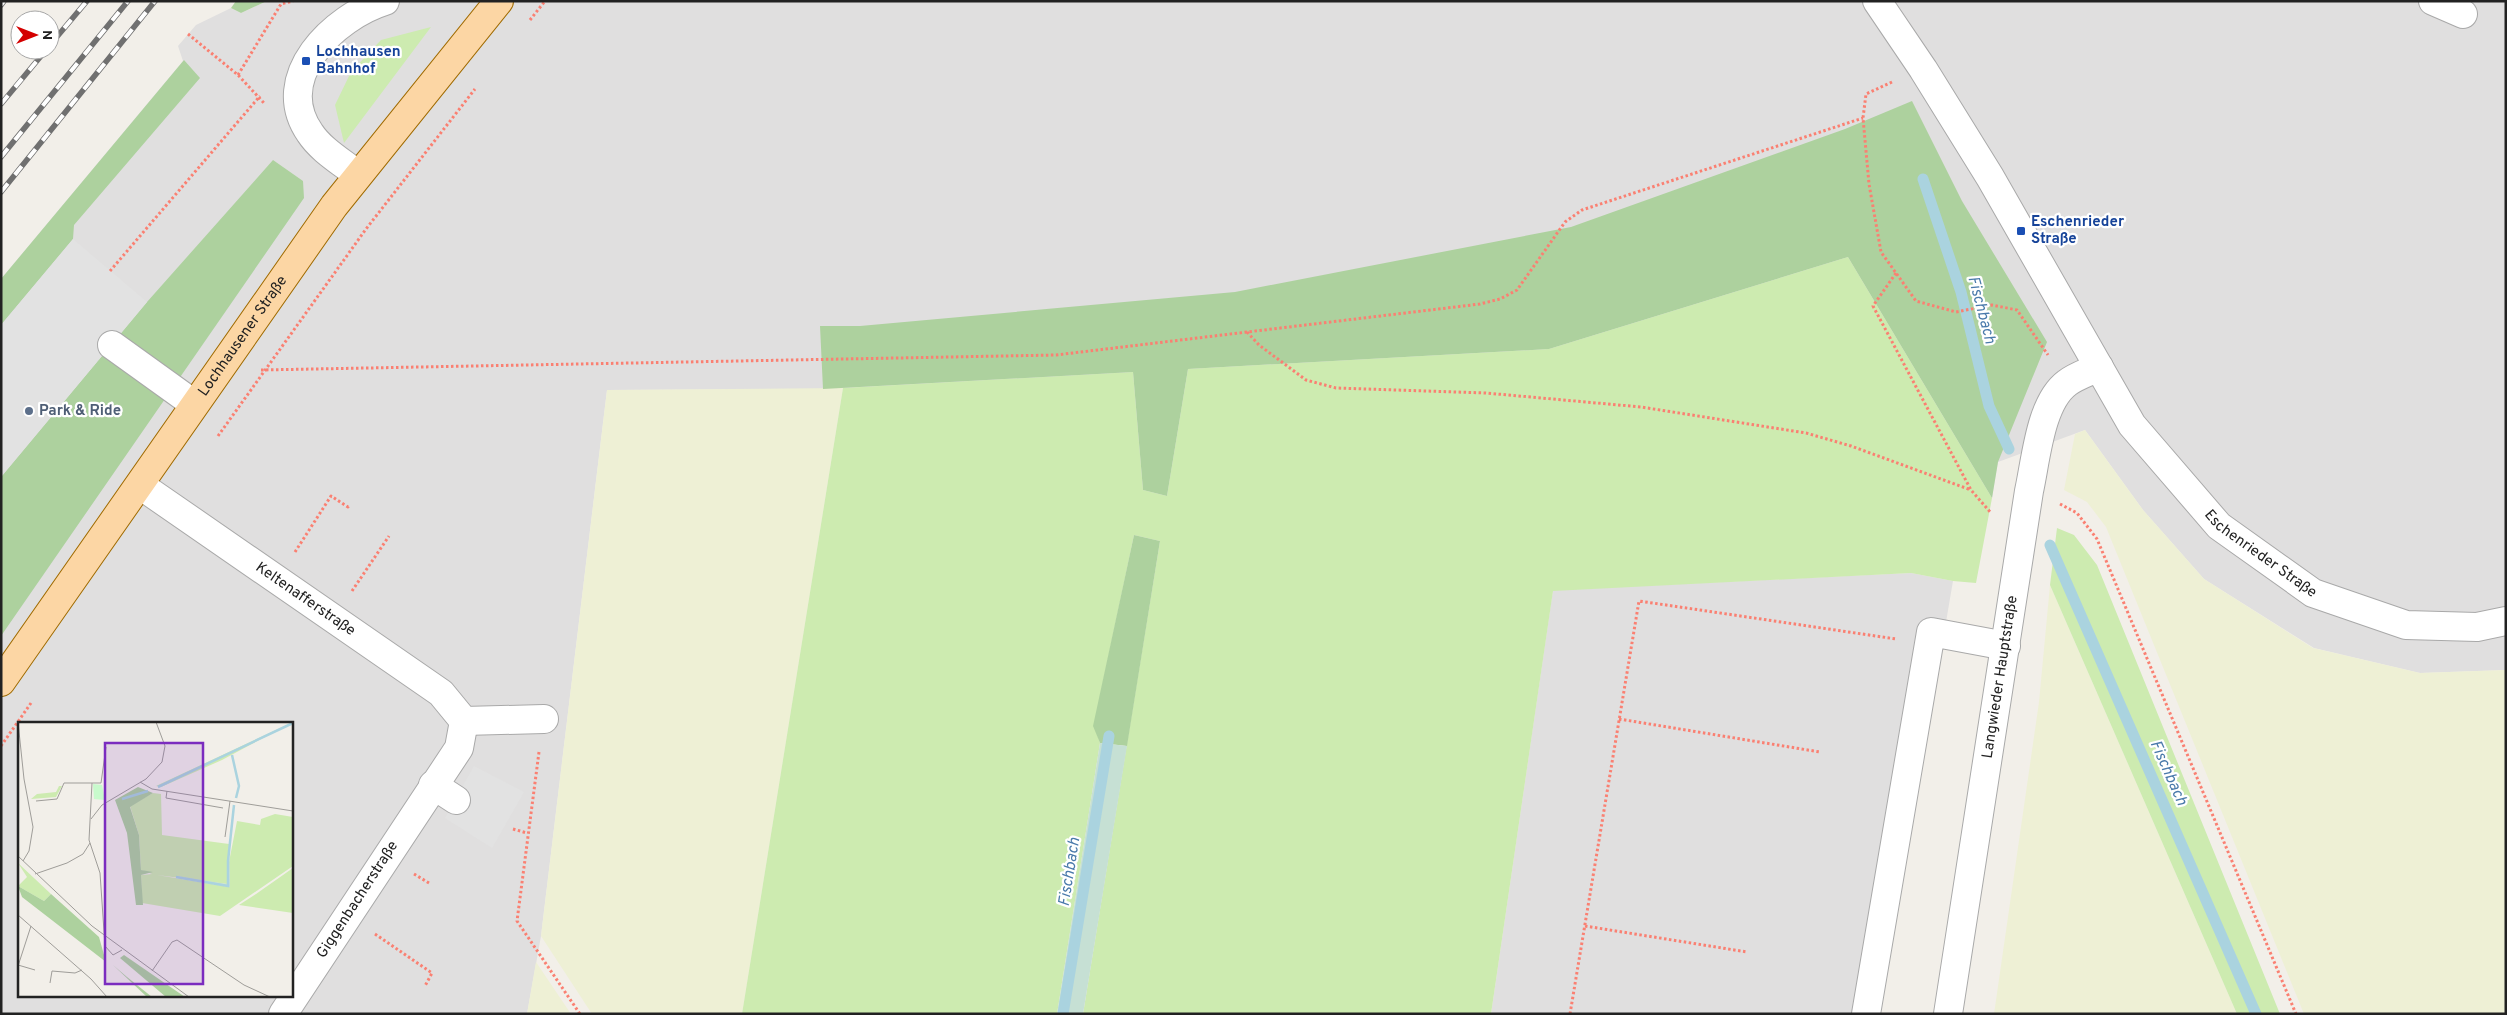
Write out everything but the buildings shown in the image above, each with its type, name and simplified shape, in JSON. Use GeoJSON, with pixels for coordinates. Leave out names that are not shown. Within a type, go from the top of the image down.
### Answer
{"type":"FeatureCollection","features":[{"type":"Feature","properties":{"kind":"main road","name":"Lochhausener Straße"},"geometry":{"type":"LineString","coordinates":[[1,682],[334,206],[499,1]]}},
{"type":"Feature","properties":{"kind":"street"},"geometry":{"type":"LineString","coordinates":[[358,175],[323,148],[309,132],[299,111],[299,87],[306,61],[320,43],[352,16],[366,7],[385,1]]}},
{"type":"Feature","properties":{"kind":"street"},"geometry":{"type":"LineString","coordinates":[[1877,1],[1923,69]]}},
{"type":"Feature","properties":{"kind":"street"},"geometry":{"type":"LineString","coordinates":[[2433,1],[2464,14]]}},
{"type":"Feature","properties":{"kind":"street","name":"Eschenrieder Straße"},"geometry":{"type":"LineString","coordinates":[[1923,69],[1990,177],[2132,425],[2220,526],[2313,593],[2406,625],[2478,627],[2506,621]]}},
{"type":"Feature","properties":{"kind":"street"},"geometry":{"type":"LineString","coordinates":[[112,345],[194,404]]}},
{"type":"Feature","properties":{"kind":"street","name":"Langwieder Hauptstraße"},"geometry":{"type":"LineString","coordinates":[[1948,1014],[2030,491],[2041,435],[2051,401],[2067,383],[2099,367]]}},
{"type":"Feature","properties":{"kind":"street","name":"Keltenafferstraße"},"geometry":{"type":"LineString","coordinates":[[140,485],[441,693],[464,721]]}},
{"type":"Feature","properties":{"kind":"street"},"geometry":{"type":"LineString","coordinates":[[1866,1014],[1931,632],[2006,646]]}},
{"type":"Feature","properties":{"kind":"street"},"geometry":{"type":"LineString","coordinates":[[456,800],[433,786],[459,748],[464,721],[544,719]]}},
{"type":"Feature","properties":{"kind":"street","name":"Giggenbacherstraße"},"geometry":{"type":"LineString","coordinates":[[283,1014],[349,917],[433,786]]}},
{"type":"Feature","properties":{"kind":"path"},"geometry":{"type":"LineString","coordinates":[[238,75],[281,4],[293,1]]}},
{"type":"Feature","properties":{"kind":"path"},"geometry":{"type":"LineString","coordinates":[[525,25],[545,1]]}},
{"type":"Feature","properties":{"kind":"path"},"geometry":{"type":"LineString","coordinates":[[110,271],[260,96],[238,75],[188,34]]}},
{"type":"Feature","properties":{"kind":"path"},"geometry":{"type":"LineString","coordinates":[[1923,69],[1866,94],[1863,118],[1869,184],[1881,252],[1916,300],[1956,312],[1992,305],[2017,310],[2050,358]]}},
{"type":"Feature","properties":{"kind":"path"},"geometry":{"type":"LineString","coordinates":[[213,443],[366,229],[479,84]]}},
{"type":"Feature","properties":{"kind":"path"},"geometry":{"type":"LineString","coordinates":[[220,368],[266,370],[1056,354],[1480,304],[1500,299],[1517,290],[1565,222],[1582,210],[1863,118]]}},
{"type":"Feature","properties":{"kind":"path"},"geometry":{"type":"LineString","coordinates":[[1896,272],[1873,306],[1971,490],[1994,516]]}},
{"type":"Feature","properties":{"kind":"path"},"geometry":{"type":"LineString","coordinates":[[1247,332],[1267,352],[1306,380],[1336,388],[1486,393],[1641,407],[1806,433],[1971,490]]}},
{"type":"Feature","properties":{"kind":"path"},"geometry":{"type":"LineString","coordinates":[[2030,491],[2056,501],[2076,514],[2097,538],[2296,1014]]}},
{"type":"Feature","properties":{"kind":"path"},"geometry":{"type":"LineString","coordinates":[[277,580],[318,512],[331,496],[348,507],[349,505]]}},
{"type":"Feature","properties":{"kind":"path"},"geometry":{"type":"LineString","coordinates":[[334,618],[389,536]]}},
{"type":"Feature","properties":{"kind":"path"},"geometry":{"type":"LineString","coordinates":[[1570,1014],[1639,601],[1928,644]]}},
{"type":"Feature","properties":{"kind":"path"},"geometry":{"type":"LineString","coordinates":[[544,719],[527,834],[517,922],[580,1014]]}},
{"type":"Feature","properties":{"kind":"path"},"geometry":{"type":"LineString","coordinates":[[1619,719],[1820,752]]}},
{"type":"Feature","properties":{"kind":"path"},"geometry":{"type":"LineString","coordinates":[[513,829],[527,834]]}},
{"type":"Feature","properties":{"kind":"path"},"geometry":{"type":"LineString","coordinates":[[349,917],[432,973],[425,986]]}},
{"type":"Feature","properties":{"kind":"path"},"geometry":{"type":"LineString","coordinates":[[1585,926],[1747,952]]}},
{"type":"Feature","properties":{"kind":"shaded area"},"geometry":{"type":"Polygon","coordinates":[[[267,1],[2506,1],[2506,670],[2420,673],[2314,648],[2204,579],[2143,510],[2085,430],[1998,462],[1992,498],[1848,257],[1133,372],[823,389],[607,390],[541,936],[527,1014],[1,1014],[1,279],[183,61],[178,46],[196,25],[231,8],[241,13],[267,1]]]}},
{"type":"Feature","properties":{"kind":"shaded area","name":"Park & Ride"},"geometry":{"type":"Polygon","coordinates":[[[73,239],[147,302],[1,477],[1,325],[73,239]]]}},
{"type":"Feature","properties":{"kind":"shaded area"},"geometry":{"type":"Polygon","coordinates":[[[1911,573],[1953,581],[1879,1014],[1491,1014],[1553,590],[1911,573]]]}},
{"type":"Feature","properties":{"kind":"shaded area"},"geometry":{"type":"Polygon","coordinates":[[[474,766],[524,792],[492,848],[445,818],[474,766]]]}},
{"type":"Feature","properties":{"kind":"green space"},"geometry":{"type":"Polygon","coordinates":[[[236,1],[267,1],[241,13],[231,8],[236,1]]]}},
{"type":"Feature","properties":{"kind":"green space"},"geometry":{"type":"Polygon","coordinates":[[[431,27],[344,143],[335,105],[351,72],[381,40],[431,27]]]}},
{"type":"Feature","properties":{"kind":"green space"},"geometry":{"type":"Polygon","coordinates":[[[184,60],[200,78],[74,225],[73,239],[1,325],[1,279],[184,60]]]}},
{"type":"Feature","properties":{"kind":"green space"},"geometry":{"type":"Polygon","coordinates":[[[1912,101],[1962,201],[2047,342],[1998,462],[1992,498],[1848,257],[1549,349],[1188,369],[1167,496],[1143,490],[1133,372],[823,389],[820,326],[860,326],[1235,292],[1571,227],[1845,129],[1912,101]]]}},
{"type":"Feature","properties":{"kind":"green space"},"geometry":{"type":"Polygon","coordinates":[[[273,160],[303,181],[304,198],[1,636],[1,477],[147,302],[273,160]]]}},
{"type":"Feature","properties":{"kind":"green space"},"geometry":{"type":"Polygon","coordinates":[[[1848,257],[1992,498],[1976,583],[1953,581],[1911,573],[1553,591],[1491,1014],[1083,1014],[1160,541],[1134,535],[1094,725],[1100,743],[1057,1014],[742,1014],[843,388],[1133,372],[1143,490],[1167,496],[1188,369],[1549,349],[1848,257]]]}},
{"type":"Feature","properties":{"kind":"green space"},"geometry":{"type":"Polygon","coordinates":[[[843,388],[742,1014],[592,1014],[541,936],[607,390],[843,388]]]}},
{"type":"Feature","properties":{"kind":"green space"},"geometry":{"type":"Polygon","coordinates":[[[2085,430],[2143,510],[2204,579],[2313,648],[2420,673],[2506,670],[2506,1014],[2304,1014],[2106,527],[2087,502],[2064,490],[2075,434],[2085,430]]]}},
{"type":"Feature","properties":{"kind":"green space"},"geometry":{"type":"Polygon","coordinates":[[[2057,528],[2074,535],[2097,565],[2280,1014],[2237,1014],[2050,585],[2057,528]]]}},
{"type":"Feature","properties":{"kind":"green space"},"geometry":{"type":"Polygon","coordinates":[[[1134,535],[1160,541],[1127,746],[1100,743],[1093,726],[1134,535]]]}},
{"type":"Feature","properties":{"kind":"green space"},"geometry":{"type":"Polygon","coordinates":[[[2050,585],[2237,1014],[1994,1014],[2039,702],[2050,585]]]}},
{"type":"Feature","properties":{"kind":"green space"},"geometry":{"type":"Polygon","coordinates":[[[1100,743],[1127,746],[1083,1014],[1057,1014],[1100,743]]]}},
{"type":"Feature","properties":{"kind":"green space"},"geometry":{"type":"Polygon","coordinates":[[[536,962],[571,1014],[527,1014],[536,962]]]}},
{"type":"Feature","properties":{"kind":"waterway","name":"Fischbach"},"geometry":{"type":"LineString","coordinates":[[1923,179],[1961,292],[1989,406],[2009,449]]}},
{"type":"Feature","properties":{"kind":"waterway","name":"Fischbach"},"geometry":{"type":"LineString","coordinates":[[2050,545],[2256,1014]]}},
{"type":"Feature","properties":{"kind":"waterway","name":"Fischbach"},"geometry":{"type":"LineString","coordinates":[[1063,1014],[1109,736]]}},
{"type":"Feature","properties":{"kind":"railway"},"geometry":{"type":"LineString","coordinates":[[1,5],[4,1]]}},
{"type":"Feature","properties":{"kind":"railway"},"geometry":{"type":"LineString","coordinates":[[60,33],[87,1]]}},
{"type":"Feature","properties":{"kind":"railway"},"geometry":{"type":"LineString","coordinates":[[1,157],[128,1]]}},
{"type":"Feature","properties":{"kind":"railway"},"geometry":{"type":"LineString","coordinates":[[1,192],[155,1]]}},
{"type":"Feature","properties":{"kind":"railway"},"geometry":{"type":"LineString","coordinates":[[1,104],[38,60]]}},
{"type":"Feature","properties":{"kind":"place","name":"Lochhausen Bahnhof"},"geometry":{"type":"Point","coordinates":[306,61]}},
{"type":"Feature","properties":{"kind":"place","name":"Eschenrieder Straße"},"geometry":{"type":"Point","coordinates":[2021,231]}},
{"type":"Feature","properties":{"kind":"place","name":"Park & Ride"},"geometry":{"type":"Point","coordinates":[29,411]}}]}
